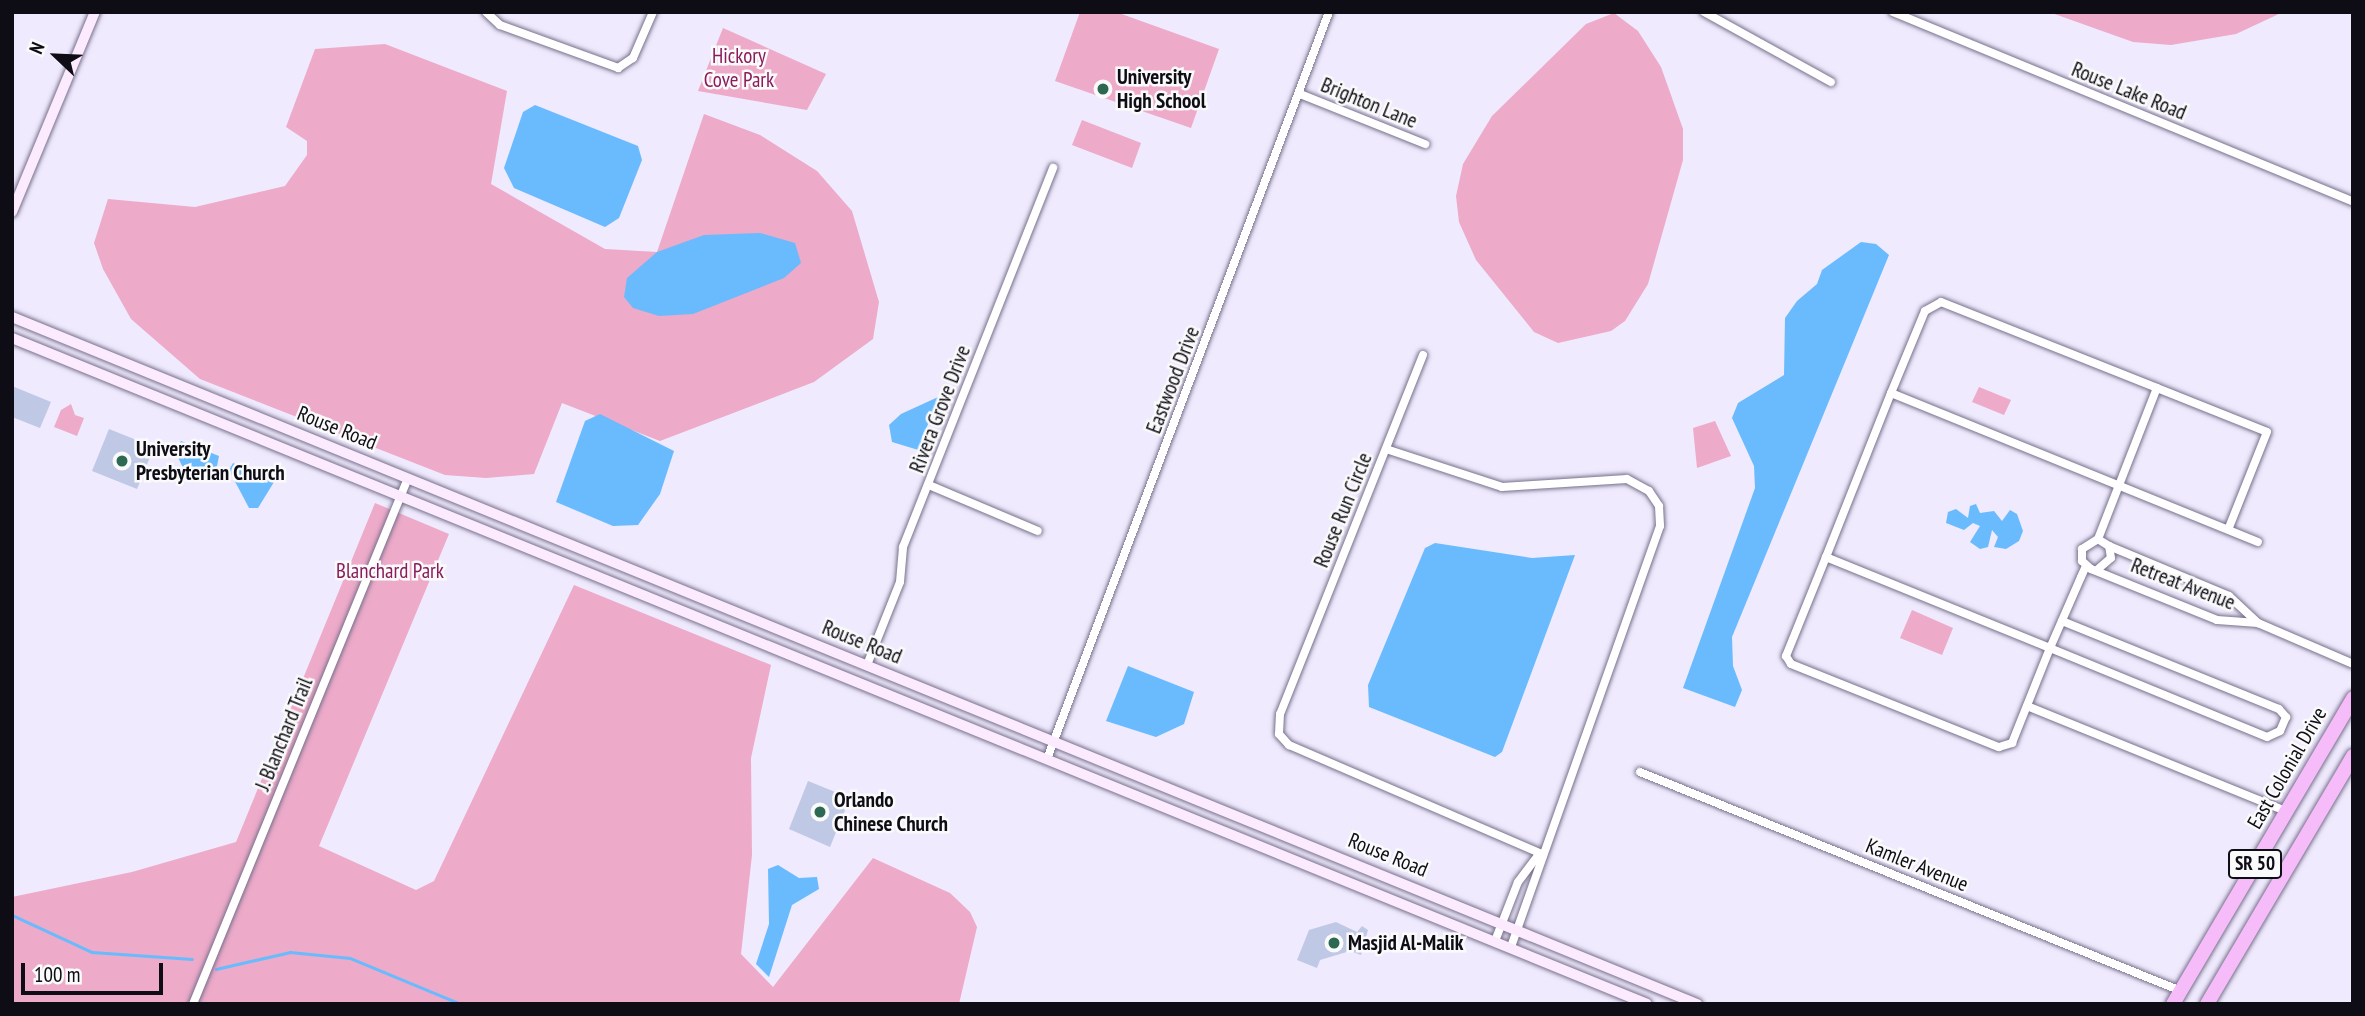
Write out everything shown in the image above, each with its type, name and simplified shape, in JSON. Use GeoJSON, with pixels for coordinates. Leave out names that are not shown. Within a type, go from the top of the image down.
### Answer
{"type":"FeatureCollection","features":[{"type":"Feature","properties":{"kind":"highway","name":"East Colonial Drive"},"geometry":{"type":"LineString","coordinates":[[2177,997],[2353,698]]}},
{"type":"Feature","properties":{"kind":"highway","name":"SR 50"},"geometry":{"type":"LineString","coordinates":[[2207,1004],[2353,756]]}},
{"type":"Feature","properties":{"kind":"street"},"geometry":{"type":"LineString","coordinates":[[12,212],[95,12]]}},
{"type":"Feature","properties":{"kind":"street"},"geometry":{"type":"LineString","coordinates":[[486,12],[500,24],[618,68],[633,58],[653,12]]}},
{"type":"Feature","properties":{"kind":"street","name":"Eastwood Drive"},"geometry":{"type":"LineString","coordinates":[[1047,759],[1329,12]]}},
{"type":"Feature","properties":{"kind":"street"},"geometry":{"type":"LineString","coordinates":[[1704,12],[1831,82]]}},
{"type":"Feature","properties":{"kind":"street","name":"Rouse Lake Road"},"geometry":{"type":"LineString","coordinates":[[1893,12],[2353,202]]}},
{"type":"Feature","properties":{"kind":"street","name":"Brighton Lane"},"geometry":{"type":"LineString","coordinates":[[1300,94],[1425,144]]}},
{"type":"Feature","properties":{"kind":"street","name":"Rivera Grove Drive"},"geometry":{"type":"LineString","coordinates":[[867,665],[900,582],[903,547],[1053,168]]}},
{"type":"Feature","properties":{"kind":"street"},"geometry":{"type":"LineString","coordinates":[[2157,388],[2098,539],[2082,549],[2086,566],[2012,743],[1999,747],[1791,664],[1786,656],[1925,311],[1941,302],[2157,388],[2267,432],[2228,530]]}},
{"type":"Feature","properties":{"kind":"street","name":"Rouse Road"},"geometry":{"type":"LineString","coordinates":[[12,317],[1697,1004]]}},
{"type":"Feature","properties":{"kind":"street","name":"Rouse Road"},"geometry":{"type":"LineString","coordinates":[[12,338],[1647,1004]]}},
{"type":"Feature","properties":{"kind":"street"},"geometry":{"type":"LineString","coordinates":[[1386,449],[1423,355]]}},
{"type":"Feature","properties":{"kind":"street"},"geometry":{"type":"LineString","coordinates":[[1892,393],[2258,542]]}},
{"type":"Feature","properties":{"kind":"street","name":"Rouse Run Circle"},"geometry":{"type":"LineString","coordinates":[[1511,947],[1532,888],[1540,853],[1660,526],[1659,506],[1649,491],[1627,479],[1502,487],[1386,449],[1280,714],[1279,734],[1289,745],[1540,853]]}},
{"type":"Feature","properties":{"kind":"street","name":"J. Blanchard Trail"},"geometry":{"type":"LineString","coordinates":[[193,1004],[408,478]]}},
{"type":"Feature","properties":{"kind":"street"},"geometry":{"type":"LineString","coordinates":[[929,485],[1038,531]]}},
{"type":"Feature","properties":{"kind":"street"},"geometry":{"type":"LineString","coordinates":[[2086,566],[2097,570],[2111,558],[2109,546],[2098,539]]}},
{"type":"Feature","properties":{"kind":"street","name":"Retreat Avenue"},"geometry":{"type":"LineString","coordinates":[[2109,546],[2229,596],[2259,623],[2353,664]]}},
{"type":"Feature","properties":{"kind":"street"},"geometry":{"type":"LineString","coordinates":[[1826,557],[2267,737],[2280,731],[2286,717],[2279,709],[2062,621]]}},
{"type":"Feature","properties":{"kind":"street","name":"Retreat Avenue"},"geometry":{"type":"LineString","coordinates":[[2097,570],[2217,620],[2259,623]]}},
{"type":"Feature","properties":{"kind":"street"},"geometry":{"type":"LineString","coordinates":[[2026,706],[2286,811]]}},
{"type":"Feature","properties":{"kind":"street","name":"Kamler Avenue"},"geometry":{"type":"LineString","coordinates":[[1640,772],[2177,997]]}},
{"type":"Feature","properties":{"kind":"street","name":"Rouse Run Circle"},"geometry":{"type":"LineString","coordinates":[[1495,941],[1518,882],[1540,853]]}},
{"type":"Feature","properties":{"kind":"street"},"geometry":{"type":"LineString","coordinates":[[1518,882],[1532,888]]}},
{"type":"Feature","properties":{"kind":"green space"},"geometry":{"type":"Polygon","coordinates":[[[1080,12],[1116,12],[1219,49],[1191,128],[1055,81],[1080,12]]]}},
{"type":"Feature","properties":{"kind":"green space"},"geometry":{"type":"Polygon","coordinates":[[[2049,12],[2283,12],[2236,34],[2171,45],[2133,42],[2049,12]]]}},
{"type":"Feature","properties":{"kind":"green space"},"geometry":{"type":"Polygon","coordinates":[[[1614,13],[1638,31],[1661,67],[1683,129],[1683,160],[1648,284],[1625,321],[1611,331],[1558,343],[1534,332],[1476,260],[1459,222],[1456,196],[1463,164],[1492,116],[1586,24],[1614,13]]]}},
{"type":"Feature","properties":{"kind":"green space","name":"Hickory Cove Park"},"geometry":{"type":"Polygon","coordinates":[[[723,28],[826,74],[807,110],[698,91],[723,28]]]}},
{"type":"Feature","properties":{"kind":"green space"},"geometry":{"type":"Polygon","coordinates":[[[385,44],[507,91],[491,184],[605,249],[657,252],[704,114],[760,135],[817,171],[852,211],[879,302],[873,339],[814,382],[660,441],[562,403],[534,474],[486,478],[445,475],[200,379],[131,319],[103,269],[94,243],[108,199],[195,207],[285,186],[307,155],[307,141],[286,127],[315,49],[385,44]]]}},
{"type":"Feature","properties":{"kind":"green space"},"geometry":{"type":"Polygon","coordinates":[[[1082,120],[1141,143],[1132,168],[1072,145],[1082,120]]]}},
{"type":"Feature","properties":{"kind":"green space"},"geometry":{"type":"Polygon","coordinates":[[[1979,387],[2011,400],[2004,415],[1972,402],[1979,387]]]}},
{"type":"Feature","properties":{"kind":"green space"},"geometry":{"type":"Polygon","coordinates":[[[71,404],[75,415],[84,418],[77,436],[54,427],[61,410],[71,404]]]}},
{"type":"Feature","properties":{"kind":"green space"},"geometry":{"type":"Polygon","coordinates":[[[1715,421],[1731,456],[1697,468],[1693,428],[1715,421]]]}},
{"type":"Feature","properties":{"kind":"green space","name":"Blanchard Park"},"geometry":{"type":"Polygon","coordinates":[[[375,503],[449,534],[319,846],[416,890],[434,881],[574,585],[771,665],[751,758],[752,855],[741,954],[773,987],[873,858],[950,893],[970,912],[977,927],[959,1004],[12,1004],[12,897],[132,872],[236,842],[375,503]]]}},
{"type":"Feature","properties":{"kind":"green space"},"geometry":{"type":"Polygon","coordinates":[[[1912,610],[1953,628],[1942,655],[1900,638],[1912,610]]]}},
{"type":"Feature","properties":{"kind":"water"},"geometry":{"type":"Polygon","coordinates":[[[535,105],[638,146],[642,160],[619,218],[605,227],[514,188],[504,168],[523,112],[535,105]]]}},
{"type":"Feature","properties":{"kind":"water"},"geometry":{"type":"Polygon","coordinates":[[[760,233],[795,243],[801,263],[784,278],[693,314],[659,316],[633,308],[624,297],[627,278],[657,252],[704,235],[760,233]]]}},
{"type":"Feature","properties":{"kind":"water"},"geometry":{"type":"Polygon","coordinates":[[[1861,242],[1876,244],[1889,255],[1732,637],[1733,666],[1742,690],[1735,707],[1683,688],[1755,488],[1754,466],[1732,418],[1738,403],[1784,375],[1785,318],[1797,301],[1817,284],[1822,270],[1861,242]]]}},
{"type":"Feature","properties":{"kind":"water"},"geometry":{"type":"Polygon","coordinates":[[[949,392],[939,401],[922,437],[925,452],[892,442],[889,425],[901,414],[949,392]]]}},
{"type":"Feature","properties":{"kind":"water"},"geometry":{"type":"Polygon","coordinates":[[[600,414],[674,451],[660,494],[638,525],[613,526],[556,502],[585,421],[600,414]]]}},
{"type":"Feature","properties":{"kind":"water"},"geometry":{"type":"Polygon","coordinates":[[[181,441],[219,456],[217,466],[209,473],[185,472],[175,451],[181,441]]]}},
{"type":"Feature","properties":{"kind":"water"},"geometry":{"type":"Polygon","coordinates":[[[233,463],[274,482],[258,508],[249,508],[229,470],[233,463]]]}},
{"type":"Feature","properties":{"kind":"water"},"geometry":{"type":"Polygon","coordinates":[[[1976,504],[1980,513],[1994,511],[2002,521],[2010,510],[2017,514],[2023,531],[2019,541],[2006,549],[1994,547],[1998,537],[1992,530],[1988,547],[1980,549],[1970,542],[1980,526],[1973,523],[1964,530],[1946,523],[1948,512],[1956,509],[1968,518],[1970,506],[1976,504]]]}},
{"type":"Feature","properties":{"kind":"water"},"geometry":{"type":"Polygon","coordinates":[[[1435,543],[1532,558],[1575,555],[1502,752],[1495,757],[1369,707],[1368,685],[1425,548],[1435,543]]]}},
{"type":"Feature","properties":{"kind":"water"},"geometry":{"type":"Polygon","coordinates":[[[1128,666],[1194,692],[1184,724],[1156,737],[1106,721],[1128,666]]]}},
{"type":"Feature","properties":{"kind":"water"},"geometry":{"type":"Polygon","coordinates":[[[778,865],[799,878],[817,877],[819,889],[792,905],[769,977],[756,964],[769,924],[768,869],[778,865]]]}},
{"type":"Feature","properties":{"kind":"building"},"geometry":{"type":"Polygon","coordinates":[[[12,386],[51,402],[40,428],[12,417],[12,386]]]}},
{"type":"Feature","properties":{"kind":"building","name":"University Presbyterian Church"},"geometry":{"type":"Polygon","coordinates":[[[109,429],[154,447],[137,489],[92,471],[109,429]]]}},
{"type":"Feature","properties":{"kind":"building","name":"Orlando Chinese Church"},"geometry":{"type":"Polygon","coordinates":[[[808,781],[850,798],[830,847],[789,829],[808,781]]]}},
{"type":"Feature","properties":{"kind":"building","name":"Masjid Al-Malik"},"geometry":{"type":"Polygon","coordinates":[[[1336,922],[1357,932],[1362,926],[1368,930],[1361,955],[1350,951],[1320,960],[1317,968],[1297,960],[1309,930],[1336,922]]]}},
{"type":"Feature","properties":{"kind":"waterway"},"geometry":{"type":"LineString","coordinates":[[12,915],[92,952],[192,959]]}},
{"type":"Feature","properties":{"kind":"waterway"},"geometry":{"type":"LineString","coordinates":[[216,969],[290,952],[350,958],[461,1004]]}},
{"type":"Feature","properties":{"kind":"place","name":"University High School"},"geometry":{"type":"Point","coordinates":[1103,89]}},
{"type":"Feature","properties":{"kind":"place","name":"University Presbyterian Church"},"geometry":{"type":"Point","coordinates":[122,461]}},
{"type":"Feature","properties":{"kind":"place","name":"Orlando Chinese Church"},"geometry":{"type":"Point","coordinates":[820,812]}},
{"type":"Feature","properties":{"kind":"place","name":"Masjid Al-Malik"},"geometry":{"type":"Point","coordinates":[1334,943]}}]}
